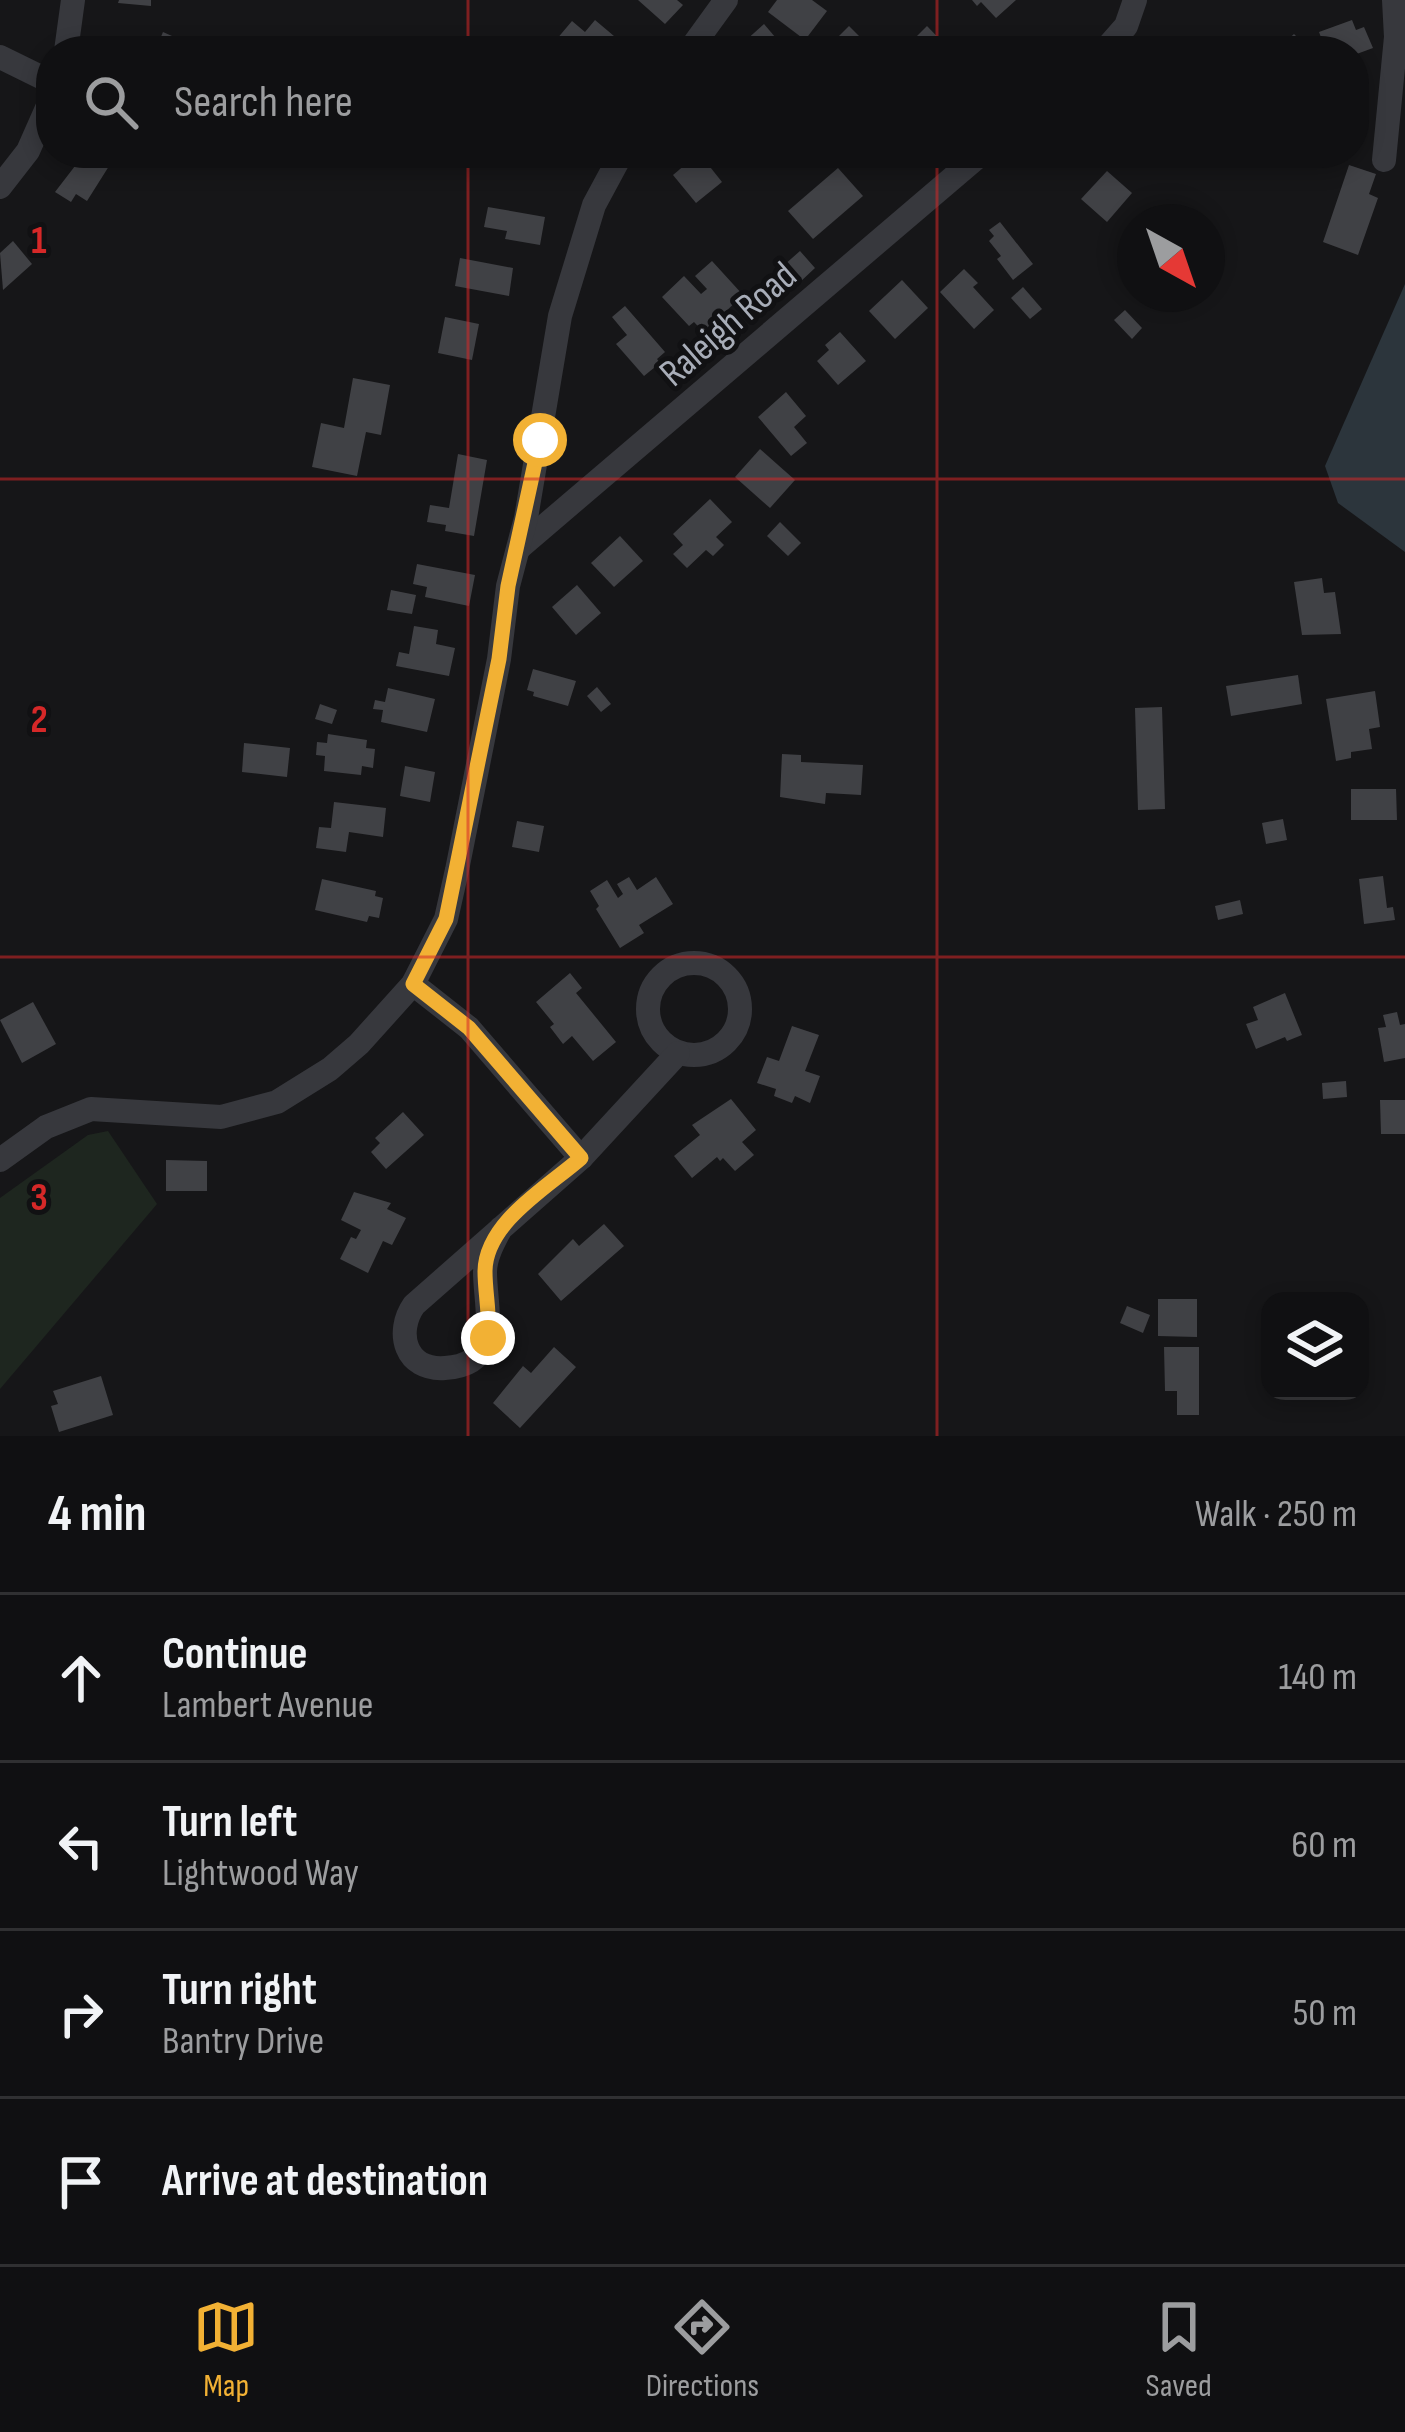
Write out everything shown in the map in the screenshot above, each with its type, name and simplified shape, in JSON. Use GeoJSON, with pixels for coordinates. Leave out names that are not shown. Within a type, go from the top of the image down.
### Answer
{"type":"FeatureCollection","features":[{"type":"Feature","properties":{"kind":"street"},"geometry":{"type":"LineString","coordinates":[[68,36],[74,0]]}},
{"type":"Feature","properties":{"kind":"street"},"geometry":{"type":"LineString","coordinates":[[700,36],[726,0]]}},
{"type":"Feature","properties":{"kind":"street"},"geometry":{"type":"LineString","coordinates":[[1117,36],[1135,0]]}},
{"type":"Feature","properties":{"kind":"street"},"geometry":{"type":"LineString","coordinates":[[1384,160],[1396,37],[1394,0]]}},
{"type":"Feature","properties":{"kind":"street"},"geometry":{"type":"LineString","coordinates":[[0,58],[36,75]]}},
{"type":"Feature","properties":{"kind":"street"},"geometry":{"type":"LineString","coordinates":[[0,187],[36,133]]}},
{"type":"Feature","properties":{"kind":"street"},"geometry":{"type":"LineString","coordinates":[[0,1160],[46,1127],[91,1109],[221,1117],[277,1102],[309,1086],[344,1057],[413,984],[446,919],[499,659],[508,586],[520,547],[560,316],[593,205],[614,168]]}},
{"type":"Feature","properties":{"kind":"street","name":"Raleigh Road"},"geometry":{"type":"LineString","coordinates":[[520,547],[964,168]]}},
{"type":"Feature","properties":{"kind":"street"},"geometry":{"type":"LineString","coordinates":[[413,984],[469,1028],[581,1158]]}},
{"type":"Feature","properties":{"kind":"street"},"geometry":{"type":"LineString","coordinates":[[501,1228],[485,1270],[489,1321],[481,1351],[462,1364],[443,1369],[421,1364],[409,1354],[401,1334],[414,1305],[501,1228],[581,1158],[677,1053]]}},
{"type":"Feature","properties":{"kind":"shaded area"},"geometry":{"type":"Polygon","coordinates":[[[1405,284],[1405,552],[1338,503],[1325,466],[1405,284]]]}},
{"type":"Feature","properties":{"kind":"shaded area"},"geometry":{"type":"Polygon","coordinates":[[[108,1131],[157,1204],[0,1389],[0,1198],[88,1135],[108,1131]]]}},
{"type":"Feature","properties":{"kind":"building"},"geometry":{"type":"Polygon","coordinates":[[[151,0],[151,6],[118,3],[151,0]]]}},
{"type":"Feature","properties":{"kind":"building"},"geometry":{"type":"Polygon","coordinates":[[[638,0],[677,0],[683,5],[665,24],[638,0]]]}},
{"type":"Feature","properties":{"kind":"building"},"geometry":{"type":"Polygon","coordinates":[[[777,0],[812,0],[827,11],[808,36],[800,36],[768,12],[777,0]]]}},
{"type":"Feature","properties":{"kind":"building"},"geometry":{"type":"Polygon","coordinates":[[[972,0],[1016,0],[996,18],[981,2],[977,6],[972,0]]]}},
{"type":"Feature","properties":{"kind":"building"},"geometry":{"type":"Polygon","coordinates":[[[595,20],[614,36],[559,36],[572,21],[585,32],[595,20]]]}},
{"type":"Feature","properties":{"kind":"building"},"geometry":{"type":"Polygon","coordinates":[[[1352,20],[1356,30],[1364,27],[1368,36],[1320,36],[1319,32],[1352,20]]]}},
{"type":"Feature","properties":{"kind":"building"},"geometry":{"type":"Polygon","coordinates":[[[764,24],[774,36],[751,36],[764,24]]]}},
{"type":"Feature","properties":{"kind":"building"},"geometry":{"type":"Polygon","coordinates":[[[849,26],[859,36],[839,36],[849,26]]]}},
{"type":"Feature","properties":{"kind":"building"},"geometry":{"type":"Polygon","coordinates":[[[927,26],[937,36],[917,36],[927,26]]]}},
{"type":"Feature","properties":{"kind":"building"},"geometry":{"type":"Polygon","coordinates":[[[73,168],[108,168],[87,201],[76,194],[71,202],[55,192],[73,168]]]}},
{"type":"Feature","properties":{"kind":"building"},"geometry":{"type":"Polygon","coordinates":[[[681,168],[711,168],[722,182],[696,203],[673,175],[681,168]]]}},
{"type":"Feature","properties":{"kind":"building"},"geometry":{"type":"Polygon","coordinates":[[[838,168],[863,196],[813,239],[788,211],[838,168]]]}},
{"type":"Feature","properties":{"kind":"building"},"geometry":{"type":"Polygon","coordinates":[[[1348,168],[1376,174],[1369,194],[1378,198],[1358,255],[1323,242],[1348,168]]]}},
{"type":"Feature","properties":{"kind":"building"},"geometry":{"type":"Polygon","coordinates":[[[1107,171],[1132,193],[1117,204],[1107,222],[1081,199],[1107,171]]]}},
{"type":"Feature","properties":{"kind":"building"},"geometry":{"type":"Polygon","coordinates":[[[488,207],[545,217],[540,245],[505,239],[507,231],[484,227],[488,207]]]}},
{"type":"Feature","properties":{"kind":"building"},"geometry":{"type":"Polygon","coordinates":[[[1000,222],[1033,264],[1013,280],[989,241],[994,236],[989,230],[1000,222]]]}},
{"type":"Feature","properties":{"kind":"building"},"geometry":{"type":"Polygon","coordinates":[[[13,241],[32,264],[3,290],[0,253],[13,241]]]}},
{"type":"Feature","properties":{"kind":"building"},"geometry":{"type":"Polygon","coordinates":[[[800,251],[815,268],[800,282],[795,275],[785,284],[775,273],[800,251]]]}},
{"type":"Feature","properties":{"kind":"building"},"geometry":{"type":"Polygon","coordinates":[[[460,258],[513,268],[509,296],[455,286],[460,258]]]}},
{"type":"Feature","properties":{"kind":"building"},"geometry":{"type":"Polygon","coordinates":[[[712,261],[743,295],[721,316],[726,322],[709,338],[694,322],[689,326],[662,297],[684,276],[701,294],[707,289],[695,276],[712,261]]]}},
{"type":"Feature","properties":{"kind":"building"},"geometry":{"type":"Polygon","coordinates":[[[964,269],[994,310],[974,329],[940,292],[964,269]]]}},
{"type":"Feature","properties":{"kind":"building"},"geometry":{"type":"Polygon","coordinates":[[[902,280],[928,308],[895,339],[869,311],[902,280]]]}},
{"type":"Feature","properties":{"kind":"building"},"geometry":{"type":"Polygon","coordinates":[[[1023,287],[1042,309],[1030,319],[1011,298],[1023,287]]]}},
{"type":"Feature","properties":{"kind":"building"},"geometry":{"type":"Polygon","coordinates":[[[625,306],[665,352],[644,376],[616,344],[627,335],[612,317],[625,306]]]}},
{"type":"Feature","properties":{"kind":"building"},"geometry":{"type":"Polygon","coordinates":[[[1127,312],[1142,328],[1132,339],[1114,320],[1127,312]]]}},
{"type":"Feature","properties":{"kind":"building"},"geometry":{"type":"Polygon","coordinates":[[[445,317],[479,324],[472,360],[438,353],[445,317]]]}},
{"type":"Feature","properties":{"kind":"building"},"geometry":{"type":"Polygon","coordinates":[[[840,332],[866,361],[838,385],[817,361],[829,350],[825,345],[840,332]]]}},
{"type":"Feature","properties":{"kind":"building"},"geometry":{"type":"Polygon","coordinates":[[[353,378],[390,385],[381,435],[366,432],[357,476],[312,467],[321,423],[344,428],[353,378]]]}},
{"type":"Feature","properties":{"kind":"building"},"geometry":{"type":"Polygon","coordinates":[[[786,392],[806,416],[794,427],[807,443],[791,456],[758,417],[786,392]]]}},
{"type":"Feature","properties":{"kind":"building"},"geometry":{"type":"Polygon","coordinates":[[[760,449],[795,480],[770,508],[735,477],[760,449]]]}},
{"type":"Feature","properties":{"kind":"building"},"geometry":{"type":"Polygon","coordinates":[[[458,454],[487,460],[474,536],[427,522],[430,505],[449,508],[458,454]]]}},
{"type":"Feature","properties":{"kind":"building"},"geometry":{"type":"Polygon","coordinates":[[[710,499],[732,522],[716,537],[724,545],[713,556],[706,550],[687,568],[673,554],[683,545],[673,534],[710,499]]]}},
{"type":"Feature","properties":{"kind":"building"},"geometry":{"type":"Polygon","coordinates":[[[780,522],[801,543],[788,556],[767,536],[780,522]]]}},
{"type":"Feature","properties":{"kind":"building"},"geometry":{"type":"Polygon","coordinates":[[[620,536],[643,561],[614,587],[591,563],[620,536]]]}},
{"type":"Feature","properties":{"kind":"building"},"geometry":{"type":"Polygon","coordinates":[[[417,564],[475,575],[469,606],[425,597],[427,587],[413,584],[417,564]]]}},
{"type":"Feature","properties":{"kind":"building"},"geometry":{"type":"Polygon","coordinates":[[[1322,578],[1324,593],[1335,592],[1341,634],[1302,635],[1294,582],[1322,578]]]}},
{"type":"Feature","properties":{"kind":"building"},"geometry":{"type":"Polygon","coordinates":[[[577,585],[601,613],[576,635],[552,607],[577,585]]]}},
{"type":"Feature","properties":{"kind":"building"},"geometry":{"type":"Polygon","coordinates":[[[391,590],[416,595],[412,614],[387,610],[391,590]]]}},
{"type":"Feature","properties":{"kind":"building"},"geometry":{"type":"Polygon","coordinates":[[[414,626],[438,630],[436,644],[455,648],[449,676],[396,666],[399,652],[409,654],[414,626]]]}},
{"type":"Feature","properties":{"kind":"building"},"geometry":{"type":"Polygon","coordinates":[[[533,669],[576,681],[568,706],[527,690],[533,669]]]}},
{"type":"Feature","properties":{"kind":"building"},"geometry":{"type":"Polygon","coordinates":[[[1298,675],[1302,704],[1231,716],[1226,686],[1298,675]]]}},
{"type":"Feature","properties":{"kind":"building"},"geometry":{"type":"Polygon","coordinates":[[[597,687],[611,704],[601,712],[587,696],[597,687]]]}},
{"type":"Feature","properties":{"kind":"building"},"geometry":{"type":"Polygon","coordinates":[[[388,688],[435,699],[427,732],[381,722],[383,710],[373,709],[375,700],[385,702],[388,688]]]}},
{"type":"Feature","properties":{"kind":"building"},"geometry":{"type":"Polygon","coordinates":[[[1375,691],[1380,727],[1369,729],[1372,749],[1351,752],[1351,758],[1336,761],[1326,699],[1375,691]]]}},
{"type":"Feature","properties":{"kind":"building"},"geometry":{"type":"Polygon","coordinates":[[[320,704],[337,710],[332,724],[315,719],[320,704]]]}},
{"type":"Feature","properties":{"kind":"building"},"geometry":{"type":"Polygon","coordinates":[[[1162,707],[1165,809],[1138,810],[1135,708],[1162,707]]]}},
{"type":"Feature","properties":{"kind":"building"},"geometry":{"type":"Polygon","coordinates":[[[328,734],[367,740],[366,748],[375,749],[373,768],[362,766],[361,775],[324,771],[325,756],[316,755],[317,742],[327,743],[328,734]]]}},
{"type":"Feature","properties":{"kind":"building"},"geometry":{"type":"Polygon","coordinates":[[[244,743],[290,748],[287,777],[242,772],[244,743]]]}},
{"type":"Feature","properties":{"kind":"building"},"geometry":{"type":"Polygon","coordinates":[[[782,754],[801,755],[801,762],[863,765],[861,795],[826,793],[825,804],[780,797],[782,754]]]}},
{"type":"Feature","properties":{"kind":"building"},"geometry":{"type":"Polygon","coordinates":[[[405,766],[435,772],[430,802],[400,796],[405,766]]]}},
{"type":"Feature","properties":{"kind":"building"},"geometry":{"type":"Polygon","coordinates":[[[1351,789],[1396,789],[1397,820],[1351,820],[1351,789]]]}},
{"type":"Feature","properties":{"kind":"building"},"geometry":{"type":"Polygon","coordinates":[[[334,802],[386,808],[383,837],[349,832],[346,852],[316,848],[319,827],[331,828],[334,802]]]}},
{"type":"Feature","properties":{"kind":"building"},"geometry":{"type":"Polygon","coordinates":[[[1283,819],[1287,840],[1266,844],[1262,823],[1283,819]]]}},
{"type":"Feature","properties":{"kind":"building"},"geometry":{"type":"Polygon","coordinates":[[[517,821],[544,826],[539,852],[512,847],[517,821]]]}},
{"type":"Feature","properties":{"kind":"building"},"geometry":{"type":"Polygon","coordinates":[[[1383,876],[1387,908],[1393,907],[1395,920],[1364,924],[1359,879],[1383,876]]]}},
{"type":"Feature","properties":{"kind":"building"},"geometry":{"type":"Polygon","coordinates":[[[629,877],[637,890],[656,877],[673,904],[639,925],[644,933],[620,948],[590,891],[607,880],[618,898],[623,894],[617,884],[629,877]]]}},
{"type":"Feature","properties":{"kind":"building"},"geometry":{"type":"Polygon","coordinates":[[[322,879],[376,891],[375,896],[383,898],[379,918],[369,916],[367,922],[315,910],[322,879]]]}},
{"type":"Feature","properties":{"kind":"building"},"geometry":{"type":"Polygon","coordinates":[[[1240,900],[1243,914],[1218,920],[1215,906],[1240,900]]]}},
{"type":"Feature","properties":{"kind":"building"},"geometry":{"type":"Polygon","coordinates":[[[570,973],[582,988],[576,993],[616,1042],[593,1061],[572,1036],[563,1044],[536,1002],[570,973]]]}},
{"type":"Feature","properties":{"kind":"building"},"geometry":{"type":"Polygon","coordinates":[[[1285,993],[1302,1035],[1256,1049],[1246,1024],[1258,1020],[1253,1007],[1285,993]]]}},
{"type":"Feature","properties":{"kind":"building"},"geometry":{"type":"Polygon","coordinates":[[[33,1002],[56,1044],[22,1063],[0,1020],[33,1002]]]}},
{"type":"Feature","properties":{"kind":"building"},"geometry":{"type":"Polygon","coordinates":[[[1397,1012],[1400,1025],[1405,1024],[1405,1058],[1384,1062],[1378,1028],[1386,1027],[1383,1015],[1397,1012]]]}},
{"type":"Feature","properties":{"kind":"building"},"geometry":{"type":"Polygon","coordinates":[[[792,1026],[819,1035],[805,1071],[820,1076],[810,1103],[795,1096],[792,1103],[774,1096],[776,1089],[757,1083],[767,1057],[779,1061],[792,1026]]]}},
{"type":"Feature","properties":{"kind":"building"},"geometry":{"type":"Polygon","coordinates":[[[1346,1081],[1347,1097],[1323,1099],[1322,1083],[1346,1081]]]}},
{"type":"Feature","properties":{"kind":"building"},"geometry":{"type":"Polygon","coordinates":[[[731,1099],[756,1130],[742,1142],[754,1155],[735,1171],[717,1157],[692,1178],[674,1156],[700,1135],[692,1125],[731,1099]]]}},
{"type":"Feature","properties":{"kind":"building"},"geometry":{"type":"Polygon","coordinates":[[[1380,1100],[1405,1100],[1405,1134],[1381,1134],[1380,1100]]]}},
{"type":"Feature","properties":{"kind":"building"},"geometry":{"type":"Polygon","coordinates":[[[403,1112],[424,1135],[386,1169],[371,1152],[380,1143],[375,1138],[403,1112]]]}},
{"type":"Feature","properties":{"kind":"building"},"geometry":{"type":"Polygon","coordinates":[[[166,1160],[207,1161],[207,1191],[166,1191],[166,1160]]]}},
{"type":"Feature","properties":{"kind":"building"},"geometry":{"type":"Polygon","coordinates":[[[354,1192],[391,1203],[387,1209],[406,1218],[392,1245],[383,1241],[368,1273],[340,1259],[351,1237],[356,1239],[361,1230],[341,1220],[354,1192]]]}},
{"type":"Feature","properties":{"kind":"building"},"geometry":{"type":"Polygon","coordinates":[[[604,1224],[624,1246],[561,1301],[538,1274],[573,1239],[579,1246],[604,1224]]]}},
{"type":"Feature","properties":{"kind":"building"},"geometry":{"type":"Polygon","coordinates":[[[1158,1299],[1197,1299],[1197,1337],[1158,1336],[1158,1299]]]}},
{"type":"Feature","properties":{"kind":"building"},"geometry":{"type":"Polygon","coordinates":[[[1127,1306],[1150,1315],[1143,1333],[1120,1323],[1127,1306]]]}},
{"type":"Feature","properties":{"kind":"building"},"geometry":{"type":"Polygon","coordinates":[[[554,1347],[576,1367],[520,1428],[493,1403],[523,1366],[531,1373],[554,1347]]]}},
{"type":"Feature","properties":{"kind":"building"},"geometry":{"type":"Polygon","coordinates":[[[1164,1347],[1199,1347],[1199,1415],[1177,1415],[1177,1391],[1165,1391],[1164,1347]]]}},
{"type":"Feature","properties":{"kind":"building"},"geometry":{"type":"Polygon","coordinates":[[[101,1376],[113,1415],[59,1432],[51,1406],[58,1404],[53,1391],[101,1376]]]}},
{"type":"Feature","properties":{"kind":"route"},"geometry":{"type":"LineString","coordinates":[[488,1338],[490,1298],[485,1270],[501,1228],[581,1158],[469,1028],[413,984],[446,919],[540,440]]}}]}
